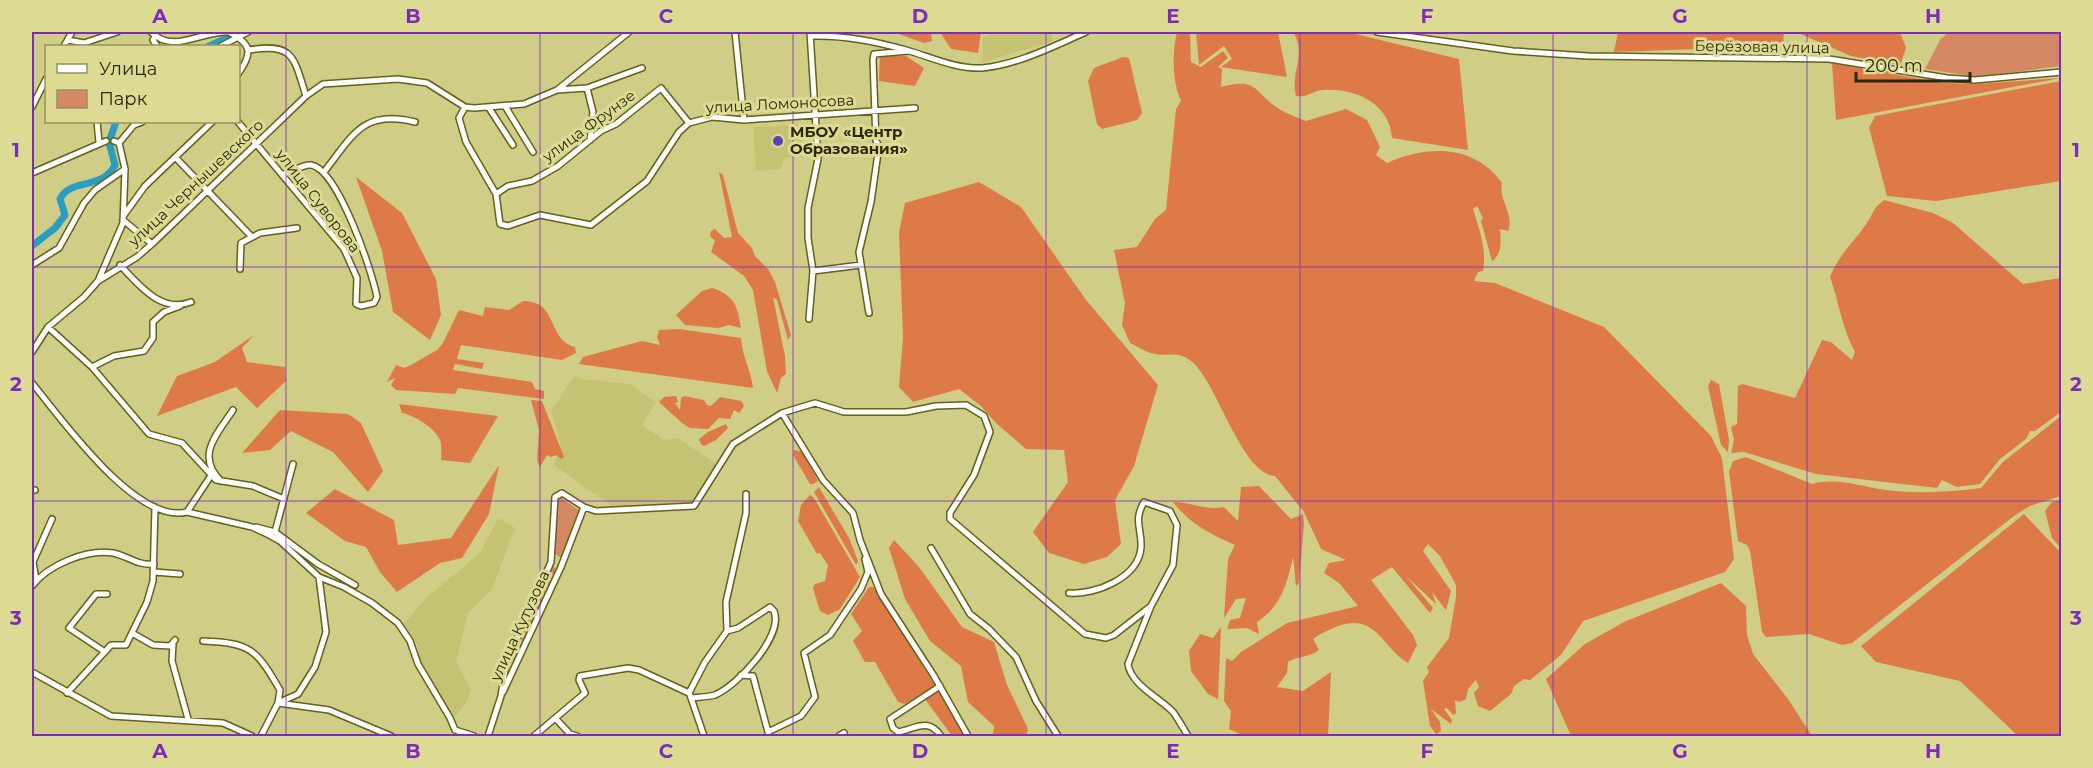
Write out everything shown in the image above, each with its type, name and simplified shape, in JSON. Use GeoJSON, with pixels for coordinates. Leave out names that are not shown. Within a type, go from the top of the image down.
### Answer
{"type":"FeatureCollection","features":[{"type":"Feature","properties":{"kind":"street"},"geometry":{"type":"LineString","coordinates":[[65,45],[72,32]]}},
{"type":"Feature","properties":{"kind":"street"},"geometry":{"type":"LineString","coordinates":[[68,40],[85,45],[117,32]]}},
{"type":"Feature","properties":{"kind":"street"},"geometry":{"type":"LineString","coordinates":[[153,34],[178,42],[228,32],[238,37],[249,50],[248,60],[240,71]]}},
{"type":"Feature","properties":{"kind":"street"},"geometry":{"type":"LineString","coordinates":[[223,45],[248,32]]}},
{"type":"Feature","properties":{"kind":"street"},"geometry":{"type":"LineString","coordinates":[[465,107],[489,108],[535,101],[557,90],[628,32]]}},
{"type":"Feature","properties":{"kind":"street"},"geometry":{"type":"LineString","coordinates":[[735,32],[744,120]]}},
{"type":"Feature","properties":{"kind":"street"},"geometry":{"type":"LineString","coordinates":[[809,319],[813,271],[807,220],[817,166],[810,34],[832,35],[909,51],[940,62],[983,68],[1045,50],[1086,32]]}},
{"type":"Feature","properties":{"kind":"street","name":"Берёзовая улица"},"geometry":{"type":"LineString","coordinates":[[1377,32],[1513,51],[1640,57],[1762,56],[1829,59],[1947,78],[1975,80],[2061,72]]}},
{"type":"Feature","properties":{"kind":"street"},"geometry":{"type":"LineString","coordinates":[[249,50],[273,49],[290,54],[306,96]]}},
{"type":"Feature","properties":{"kind":"street"},"geometry":{"type":"LineString","coordinates":[[869,313],[859,244],[871,202],[879,147],[874,110],[872,69],[874,54],[909,51]]}},
{"type":"Feature","properties":{"kind":"street"},"geometry":{"type":"LineString","coordinates":[[557,90],[587,88],[642,68]]}},
{"type":"Feature","properties":{"kind":"street","name":"улица Чернышевского"},"geometry":{"type":"LineString","coordinates":[[98,281],[120,265],[137,257],[152,244],[306,96],[323,84],[398,79],[427,83],[465,107]]}},
{"type":"Feature","properties":{"kind":"street"},"geometry":{"type":"LineString","coordinates":[[32,107],[45,82]]}},
{"type":"Feature","properties":{"kind":"street"},"geometry":{"type":"LineString","coordinates":[[587,88],[593,112],[590,140]]}},
{"type":"Feature","properties":{"kind":"street","name":"улица Фрунзе"},"geometry":{"type":"LineString","coordinates":[[496,194],[508,186],[532,181],[558,166],[601,131],[616,124],[661,88],[689,123]]}},
{"type":"Feature","properties":{"kind":"street"},"geometry":{"type":"LineString","coordinates":[[505,106],[533,152]]}},
{"type":"Feature","properties":{"kind":"street","name":"улица Ломоносова"},"geometry":{"type":"LineString","coordinates":[[465,107],[459,118],[466,142],[496,194],[500,224],[503,226],[540,215],[591,225],[647,181],[679,132],[689,123],[712,117],[744,120],[915,108]]}},
{"type":"Feature","properties":{"kind":"street"},"geometry":{"type":"LineString","coordinates":[[489,108],[513,146]]}},
{"type":"Feature","properties":{"kind":"street"},"geometry":{"type":"LineString","coordinates":[[284,174],[307,166],[324,172],[352,137],[370,122],[384,117],[415,122]]}},
{"type":"Feature","properties":{"kind":"street"},"geometry":{"type":"LineString","coordinates":[[97,123],[99,142]]}},
{"type":"Feature","properties":{"kind":"street"},"geometry":{"type":"LineString","coordinates":[[139,123],[134,125],[116,142],[125,169],[124,218],[152,244]]}},
{"type":"Feature","properties":{"kind":"street"},"geometry":{"type":"LineString","coordinates":[[32,352],[48,327],[84,297],[98,281],[124,218],[137,195],[211,123]]}},
{"type":"Feature","properties":{"kind":"street","name":"улица Суворова"},"geometry":{"type":"LineString","coordinates":[[239,123],[284,174],[348,257],[358,284],[356,304],[361,306],[376,300],[375,284],[352,223],[324,172]]}},
{"type":"Feature","properties":{"kind":"street"},"geometry":{"type":"LineString","coordinates":[[32,173],[99,142],[106,141]]}},
{"type":"Feature","properties":{"kind":"street"},"geometry":{"type":"LineString","coordinates":[[175,157],[252,237]]}},
{"type":"Feature","properties":{"kind":"street"},"geometry":{"type":"LineString","coordinates":[[32,265],[59,248],[90,196],[125,169]]}},
{"type":"Feature","properties":{"kind":"street"},"geometry":{"type":"LineString","coordinates":[[240,269],[241,243],[273,229],[297,228]]}},
{"type":"Feature","properties":{"kind":"street"},"geometry":{"type":"LineString","coordinates":[[120,265],[152,298],[180,306]]}},
{"type":"Feature","properties":{"kind":"street"},"geometry":{"type":"LineString","coordinates":[[813,271],[861,265]]}},
{"type":"Feature","properties":{"kind":"street"},"geometry":{"type":"LineString","coordinates":[[92,367],[114,356],[144,351],[153,338],[153,322],[164,312],[190,302]]}},
{"type":"Feature","properties":{"kind":"street"},"geometry":{"type":"LineString","coordinates":[[48,327],[92,367],[149,434],[183,443],[210,477],[222,482],[253,486],[284,499]]}},
{"type":"Feature","properties":{"kind":"street"},"geometry":{"type":"LineString","coordinates":[[32,383],[112,478],[138,499],[155,507],[180,514],[187,512],[275,532],[318,564],[355,585]]}},
{"type":"Feature","properties":{"kind":"street"},"geometry":{"type":"LineString","coordinates":[[741,675],[753,676],[765,734],[801,716],[815,697],[804,653],[830,635],[866,580],[868,572],[853,513],[823,480],[782,413],[821,403],[844,412],[906,412],[954,404],[976,409],[988,423],[990,432],[974,475],[950,513],[951,519],[1085,634],[1106,638],[1114,635],[1151,606]]}},
{"type":"Feature","properties":{"kind":"street"},"geometry":{"type":"LineString","coordinates":[[222,482],[208,464],[209,448],[233,410]]}},
{"type":"Feature","properties":{"kind":"street","name":"улица Кутузова"},"geometry":{"type":"LineString","coordinates":[[501,696],[506,663],[550,562],[555,497],[562,493],[584,507],[608,511],[694,506],[733,444],[782,413]]}},
{"type":"Feature","properties":{"kind":"street"},"geometry":{"type":"LineString","coordinates":[[275,532],[293,464]]}},
{"type":"Feature","properties":{"kind":"street"},"geometry":{"type":"LineString","coordinates":[[187,512],[210,477]]}},
{"type":"Feature","properties":{"kind":"street"},"geometry":{"type":"LineString","coordinates":[[704,736],[690,696],[705,662],[727,631],[726,602],[746,513],[746,494]]}},
{"type":"Feature","properties":{"kind":"street"},"geometry":{"type":"LineString","coordinates":[[1069,592],[1083,594],[1112,584],[1126,575],[1141,548],[1137,525],[1144,502],[1170,511],[1177,525],[1173,565],[1151,606],[1130,658],[1129,670],[1148,692],[1171,710],[1188,736]]}},
{"type":"Feature","properties":{"kind":"street"},"geometry":{"type":"LineString","coordinates":[[67,693],[111,645],[126,645],[132,633],[151,591],[154,572],[155,507]]}},
{"type":"Feature","properties":{"kind":"street","name":"улица Кутузова"},"geometry":{"type":"LineString","coordinates":[[488,736],[501,696],[561,567],[584,507]]}},
{"type":"Feature","properties":{"kind":"street"},"geometry":{"type":"LineString","coordinates":[[36,580],[32,569],[33,562],[52,519]]}},
{"type":"Feature","properties":{"kind":"street"},"geometry":{"type":"LineString","coordinates":[[252,527],[280,541],[319,577],[354,592],[398,623],[410,641],[418,664],[449,715],[455,730],[474,736]]}},
{"type":"Feature","properties":{"kind":"street"},"geometry":{"type":"LineString","coordinates":[[860,540],[881,594],[940,686],[968,736]]}},
{"type":"Feature","properties":{"kind":"street"},"geometry":{"type":"LineString","coordinates":[[932,548],[970,614],[989,629],[1016,657],[1036,701],[1058,736]]}},
{"type":"Feature","properties":{"kind":"street"},"geometry":{"type":"LineString","coordinates":[[32,586],[36,580],[70,559],[88,555],[114,553],[139,564],[154,564]]}},
{"type":"Feature","properties":{"kind":"street","name":"улица Кутузова"},"geometry":{"type":"LineString","coordinates":[[550,562],[561,567]]}},
{"type":"Feature","properties":{"kind":"street"},"geometry":{"type":"LineString","coordinates":[[154,572],[180,574]]}},
{"type":"Feature","properties":{"kind":"street"},"geometry":{"type":"LineString","coordinates":[[278,703],[298,694],[318,656],[326,632],[319,577]]}},
{"type":"Feature","properties":{"kind":"street"},"geometry":{"type":"LineString","coordinates":[[105,652],[69,628],[96,594],[106,594]]}},
{"type":"Feature","properties":{"kind":"street"},"geometry":{"type":"LineString","coordinates":[[534,736],[585,693],[579,680],[580,676],[628,668],[639,670],[690,696],[716,695],[760,656],[770,640],[776,614],[770,608],[738,628],[727,631]]}},
{"type":"Feature","properties":{"kind":"street"},"geometry":{"type":"LineString","coordinates":[[132,633],[159,647],[166,648],[174,642],[172,661],[188,719]]}},
{"type":"Feature","properties":{"kind":"street"},"geometry":{"type":"LineString","coordinates":[[203,641],[226,642],[250,648],[260,658],[280,690],[278,703],[261,736]]}},
{"type":"Feature","properties":{"kind":"street"},"geometry":{"type":"LineString","coordinates":[[32,672],[111,716],[188,719],[232,725],[251,736]]}},
{"type":"Feature","properties":{"kind":"street"},"geometry":{"type":"LineString","coordinates":[[940,686],[890,719],[893,728],[898,732],[915,725],[926,725],[937,730],[941,736]]}},
{"type":"Feature","properties":{"kind":"street"},"geometry":{"type":"LineString","coordinates":[[278,703],[329,710],[391,736]]}},
{"type":"Feature","properties":{"kind":"street"},"geometry":{"type":"LineString","coordinates":[[556,719],[570,734],[577,736]]}},
{"type":"Feature","properties":{"kind":"shaded area"},"geometry":{"type":"Polygon","coordinates":[[[893,32],[931,32],[932,41],[924,43],[893,32]]]}},
{"type":"Feature","properties":{"kind":"shaded area"},"geometry":{"type":"Polygon","coordinates":[[[940,32],[981,32],[978,53],[951,49],[940,32]]]}},
{"type":"Feature","properties":{"kind":"shaded area"},"geometry":{"type":"Polygon","coordinates":[[[995,32],[1051,32],[1053,41],[983,62],[983,37],[995,32]]]}},
{"type":"Feature","properties":{"kind":"shaded area"},"geometry":{"type":"Polygon","coordinates":[[[1177,32],[1190,32],[1191,62],[1201,67],[1223,51],[1228,58],[1218,67],[1222,69],[1221,87],[1233,84],[1249,85],[1279,109],[1306,121],[1346,109],[1367,120],[1380,147],[1376,155],[1387,163],[1418,153],[1449,152],[1478,161],[1491,170],[1502,183],[1502,195],[1510,225],[1508,231],[1500,229],[1499,251],[1492,261],[1481,221],[1483,218],[1477,206],[1473,209],[1484,255],[1483,271],[1478,272],[1474,281],[1495,283],[1604,327],[1711,436],[1722,458],[1734,559],[1725,572],[1583,621],[1561,655],[1530,680],[1524,679],[1514,686],[1511,694],[1490,711],[1478,706],[1474,693],[1479,687],[1476,680],[1468,689],[1466,699],[1459,702],[1455,700],[1456,713],[1453,715],[1447,708],[1444,709],[1452,720],[1451,724],[1431,709],[1440,722],[1441,731],[1436,734],[1430,726],[1423,681],[1429,672],[1427,667],[1449,638],[1456,585],[1440,556],[1428,544],[1423,551],[1451,591],[1446,610],[1432,592],[1436,604],[1407,577],[1433,608],[1430,613],[1392,567],[1371,580],[1413,635],[1417,645],[1408,663],[1370,628],[1351,623],[1338,626],[1313,639],[1319,650],[1288,662],[1287,673],[1277,687],[1303,691],[1331,672],[1328,736],[1252,736],[1252,734],[1242,735],[1229,729],[1231,711],[1224,701],[1226,658],[1232,661],[1241,652],[1287,623],[1358,606],[1339,583],[1324,573],[1329,563],[1346,560],[1321,549],[1304,512],[1275,476],[1263,471],[1251,460],[1201,372],[1186,358],[1173,354],[1153,353],[1130,343],[1122,325],[1125,303],[1114,250],[1137,247],[1155,219],[1166,210],[1176,109],[1181,101],[1174,67],[1177,32]]]}},
{"type":"Feature","properties":{"kind":"shaded area"},"geometry":{"type":"Polygon","coordinates":[[[1196,32],[1278,32],[1287,77],[1221,67],[1232,59],[1224,46],[1199,65],[1196,32]]]}},
{"type":"Feature","properties":{"kind":"shaded area"},"geometry":{"type":"Polygon","coordinates":[[[1293,32],[1347,32],[1459,59],[1468,150],[1392,138],[1385,115],[1368,100],[1346,91],[1322,90],[1296,96],[1295,79],[1299,48],[1293,32]]]}},
{"type":"Feature","properties":{"kind":"shaded area"},"geometry":{"type":"Polygon","coordinates":[[[1618,32],[1784,32],[1783,46],[1614,52],[1618,32]]]}},
{"type":"Feature","properties":{"kind":"shaded area"},"geometry":{"type":"Polygon","coordinates":[[[1796,32],[1900,32],[1906,48],[1900,65],[1851,56],[1796,32]]]}},
{"type":"Feature","properties":{"kind":"shaded area"},"geometry":{"type":"Polygon","coordinates":[[[880,55],[906,56],[924,68],[915,86],[879,81],[880,55]]]}},
{"type":"Feature","properties":{"kind":"shaded area"},"geometry":{"type":"Polygon","coordinates":[[[1123,57],[1129,58],[1142,113],[1137,120],[1102,129],[1097,124],[1088,81],[1094,68],[1123,57]]]}},
{"type":"Feature","properties":{"kind":"shaded area"},"geometry":{"type":"Polygon","coordinates":[[[1832,63],[1942,83],[1976,84],[2061,78],[1836,120],[1832,63]]]}},
{"type":"Feature","properties":{"kind":"shaded area"},"geometry":{"type":"Polygon","coordinates":[[[2061,81],[2061,181],[1936,201],[1887,196],[1869,128],[1875,116],[2061,81]]]}},
{"type":"Feature","properties":{"kind":"shaded area","name":"МБОУ «Центр Образования»"},"geometry":{"type":"Polygon","coordinates":[[[801,125],[804,155],[784,158],[781,169],[756,171],[753,127],[801,125]]]}},
{"type":"Feature","properties":{"kind":"shaded area"},"geometry":{"type":"Polygon","coordinates":[[[719,172],[723,175],[738,233],[768,269],[775,282],[791,335],[788,340],[777,300],[773,297],[785,356],[786,374],[781,378],[777,393],[767,371],[753,290],[744,276],[711,252],[715,241],[710,236],[711,231],[715,229],[724,238],[732,237],[719,172]]]}},
{"type":"Feature","properties":{"kind":"shaded area"},"geometry":{"type":"Polygon","coordinates":[[[356,177],[402,213],[436,279],[441,315],[430,340],[393,312],[382,251],[356,177]]]}},
{"type":"Feature","properties":{"kind":"shaded area"},"geometry":{"type":"Polygon","coordinates":[[[979,182],[1021,207],[1086,300],[1158,385],[1134,466],[1115,500],[1121,544],[1107,557],[1084,564],[1049,553],[1033,532],[1068,482],[1064,450],[1026,449],[996,423],[981,406],[959,389],[913,402],[899,387],[903,337],[899,232],[905,203],[979,182]]]}},
{"type":"Feature","properties":{"kind":"shaded area"},"geometry":{"type":"Polygon","coordinates":[[[1884,200],[1933,213],[1953,223],[2023,284],[2061,278],[2061,412],[2035,431],[2030,431],[2026,439],[2000,459],[1980,484],[1957,487],[1942,480],[1937,488],[1816,474],[1744,452],[1731,453],[1734,440],[1731,427],[1737,424],[1738,386],[1742,384],[1795,398],[1822,340],[1831,342],[1852,360],[1855,352],[1844,325],[1830,277],[1843,254],[1884,200]]]}},
{"type":"Feature","properties":{"kind":"shaded area"},"geometry":{"type":"Polygon","coordinates":[[[712,288],[725,294],[734,302],[741,328],[729,325],[718,328],[685,325],[676,315],[702,291],[712,288]]]}},
{"type":"Feature","properties":{"kind":"shaded area"},"geometry":{"type":"Polygon","coordinates":[[[523,301],[542,307],[548,313],[560,336],[566,343],[575,347],[576,353],[562,360],[461,345],[457,359],[484,363],[482,369],[455,364],[453,370],[532,382],[535,389],[544,391],[544,399],[458,388],[455,394],[396,390],[391,385],[395,378],[387,382],[396,365],[404,368],[437,350],[443,343],[459,310],[483,316],[485,307],[509,310],[523,301]]]}},
{"type":"Feature","properties":{"kind":"shaded area"},"geometry":{"type":"Polygon","coordinates":[[[679,329],[741,338],[753,388],[579,364],[583,357],[642,341],[660,345],[657,337],[659,330],[679,329]]]}},
{"type":"Feature","properties":{"kind":"shaded area"},"geometry":{"type":"Polygon","coordinates":[[[254,335],[242,348],[247,362],[285,367],[286,381],[257,408],[236,387],[157,416],[177,376],[215,362],[254,335]]]}},
{"type":"Feature","properties":{"kind":"shaded area"},"geometry":{"type":"Polygon","coordinates":[[[575,375],[582,379],[630,384],[656,402],[642,425],[664,440],[678,438],[718,465],[692,505],[617,510],[554,465],[561,446],[551,411],[575,375]]]}},
{"type":"Feature","properties":{"kind":"shaded area"},"geometry":{"type":"Polygon","coordinates":[[[1711,380],[1719,384],[1729,440],[1728,452],[1721,445],[1708,386],[1711,380]]]}},
{"type":"Feature","properties":{"kind":"shaded area"},"geometry":{"type":"Polygon","coordinates":[[[676,396],[678,402],[675,403],[680,410],[681,398],[684,396],[704,400],[707,405],[711,406],[720,397],[741,401],[744,406],[739,413],[734,410],[730,419],[719,418],[708,429],[690,428],[659,402],[664,397],[676,396]]]}},
{"type":"Feature","properties":{"kind":"shaded area"},"geometry":{"type":"Polygon","coordinates":[[[531,400],[542,401],[564,457],[561,459],[556,455],[551,457],[547,455],[540,467],[537,460],[539,430],[531,400]]]}},
{"type":"Feature","properties":{"kind":"shaded area"},"geometry":{"type":"Polygon","coordinates":[[[399,404],[498,416],[470,463],[441,460],[440,440],[434,431],[412,416],[402,413],[399,404]]]}},
{"type":"Feature","properties":{"kind":"shaded area"},"geometry":{"type":"Polygon","coordinates":[[[280,410],[348,414],[361,423],[383,471],[368,492],[333,452],[291,431],[270,450],[242,453],[280,410]]]}},
{"type":"Feature","properties":{"kind":"shaded area"},"geometry":{"type":"Polygon","coordinates":[[[2061,416],[2061,496],[2030,506],[2014,516],[1852,643],[1842,645],[1809,634],[1766,637],[1762,632],[1750,551],[1747,545],[1738,541],[1729,472],[1733,461],[1746,457],[1812,484],[1840,482],[1910,492],[1981,488],[2003,462],[2061,416]]]}},
{"type":"Feature","properties":{"kind":"shaded area"},"geometry":{"type":"Polygon","coordinates":[[[726,424],[728,428],[716,440],[704,446],[701,444],[699,439],[726,424]]]}},
{"type":"Feature","properties":{"kind":"shaded area"},"geometry":{"type":"Polygon","coordinates":[[[794,450],[803,452],[818,481],[810,484],[793,455],[794,450]]]}},
{"type":"Feature","properties":{"kind":"shaded area"},"geometry":{"type":"Polygon","coordinates":[[[499,465],[489,514],[462,558],[440,563],[397,592],[380,572],[366,547],[345,541],[306,513],[335,489],[394,520],[398,545],[451,538],[499,465]]]}},
{"type":"Feature","properties":{"kind":"shaded area"},"geometry":{"type":"Polygon","coordinates":[[[1259,486],[1291,519],[1303,514],[1304,524],[1299,583],[1296,586],[1293,557],[1282,594],[1272,609],[1257,622],[1259,634],[1247,628],[1227,629],[1230,620],[1240,618],[1246,598],[1236,599],[1224,618],[1228,559],[1235,545],[1201,528],[1173,502],[1210,508],[1224,507],[1238,521],[1241,487],[1259,486]]]}},
{"type":"Feature","properties":{"kind":"shaded area"},"geometry":{"type":"Polygon","coordinates":[[[819,487],[849,538],[858,561],[856,565],[814,492],[819,487]]]}},
{"type":"Feature","properties":{"kind":"shaded area"},"geometry":{"type":"Polygon","coordinates":[[[810,495],[814,498],[860,577],[840,609],[828,615],[820,611],[813,588],[815,584],[825,581],[828,565],[820,553],[817,554],[798,521],[801,505],[810,495]]]}},
{"type":"Feature","properties":{"kind":"shaded area"},"geometry":{"type":"Polygon","coordinates":[[[2062,500],[2061,548],[2052,538],[2045,511],[2052,502],[2062,500]]]}},
{"type":"Feature","properties":{"kind":"shaded area"},"geometry":{"type":"Polygon","coordinates":[[[2024,514],[2061,553],[2061,736],[2018,736],[1960,681],[1876,662],[1861,646],[2024,514]]]}},
{"type":"Feature","properties":{"kind":"shaded area"},"geometry":{"type":"Polygon","coordinates":[[[498,518],[515,528],[492,589],[468,613],[456,662],[471,690],[465,705],[453,719],[421,665],[418,646],[404,624],[426,598],[480,553],[498,518]]]}},
{"type":"Feature","properties":{"kind":"shaded area"},"geometry":{"type":"Polygon","coordinates":[[[894,540],[919,567],[962,627],[994,642],[1007,685],[1028,729],[1026,736],[993,736],[994,726],[968,702],[961,666],[930,641],[905,599],[889,548],[894,540]]]}},
{"type":"Feature","properties":{"kind":"shaded area"},"geometry":{"type":"Polygon","coordinates":[[[1721,583],[1746,606],[1747,635],[1753,654],[1788,699],[1812,736],[1571,736],[1546,679],[1585,644],[1624,622],[1721,583]]]}},
{"type":"Feature","properties":{"kind":"shaded area"},"geometry":{"type":"Polygon","coordinates":[[[869,587],[874,587],[966,736],[952,736],[922,695],[905,704],[898,702],[875,662],[865,662],[853,641],[862,631],[851,614],[869,587]]]}},
{"type":"Feature","properties":{"kind":"shaded area"},"geometry":{"type":"Polygon","coordinates":[[[1221,627],[1218,699],[1208,694],[1191,671],[1189,651],[1200,634],[1213,638],[1221,627]]]}},
{"type":"Feature","properties":{"kind":"green space"},"geometry":{"type":"Polygon","coordinates":[[[1949,32],[2061,32],[2061,66],[1978,77],[1925,69],[1940,40],[1949,32]]]}},
{"type":"Feature","properties":{"kind":"green space"},"geometry":{"type":"Polygon","coordinates":[[[560,497],[580,511],[563,556],[559,557],[554,553],[557,501],[560,497]]]}},
{"type":"Feature","properties":{"kind":"green space"},"geometry":{"type":"Polygon","coordinates":[[[552,566],[557,569],[515,664],[509,662],[552,566]]]}},
{"type":"Feature","properties":{"kind":"waterway"},"geometry":{"type":"LineString","coordinates":[[211,45],[234,32]]}},
{"type":"Feature","properties":{"kind":"waterway"},"geometry":{"type":"LineString","coordinates":[[32,246],[55,228],[65,215],[60,199],[65,193],[71,188],[103,178],[110,173],[115,165],[109,142],[116,123]]}},
{"type":"Feature","properties":{"kind":"place","name":"МБОУ «Центр Образования»"},"geometry":{"type":"Point","coordinates":[778,141]}}]}
